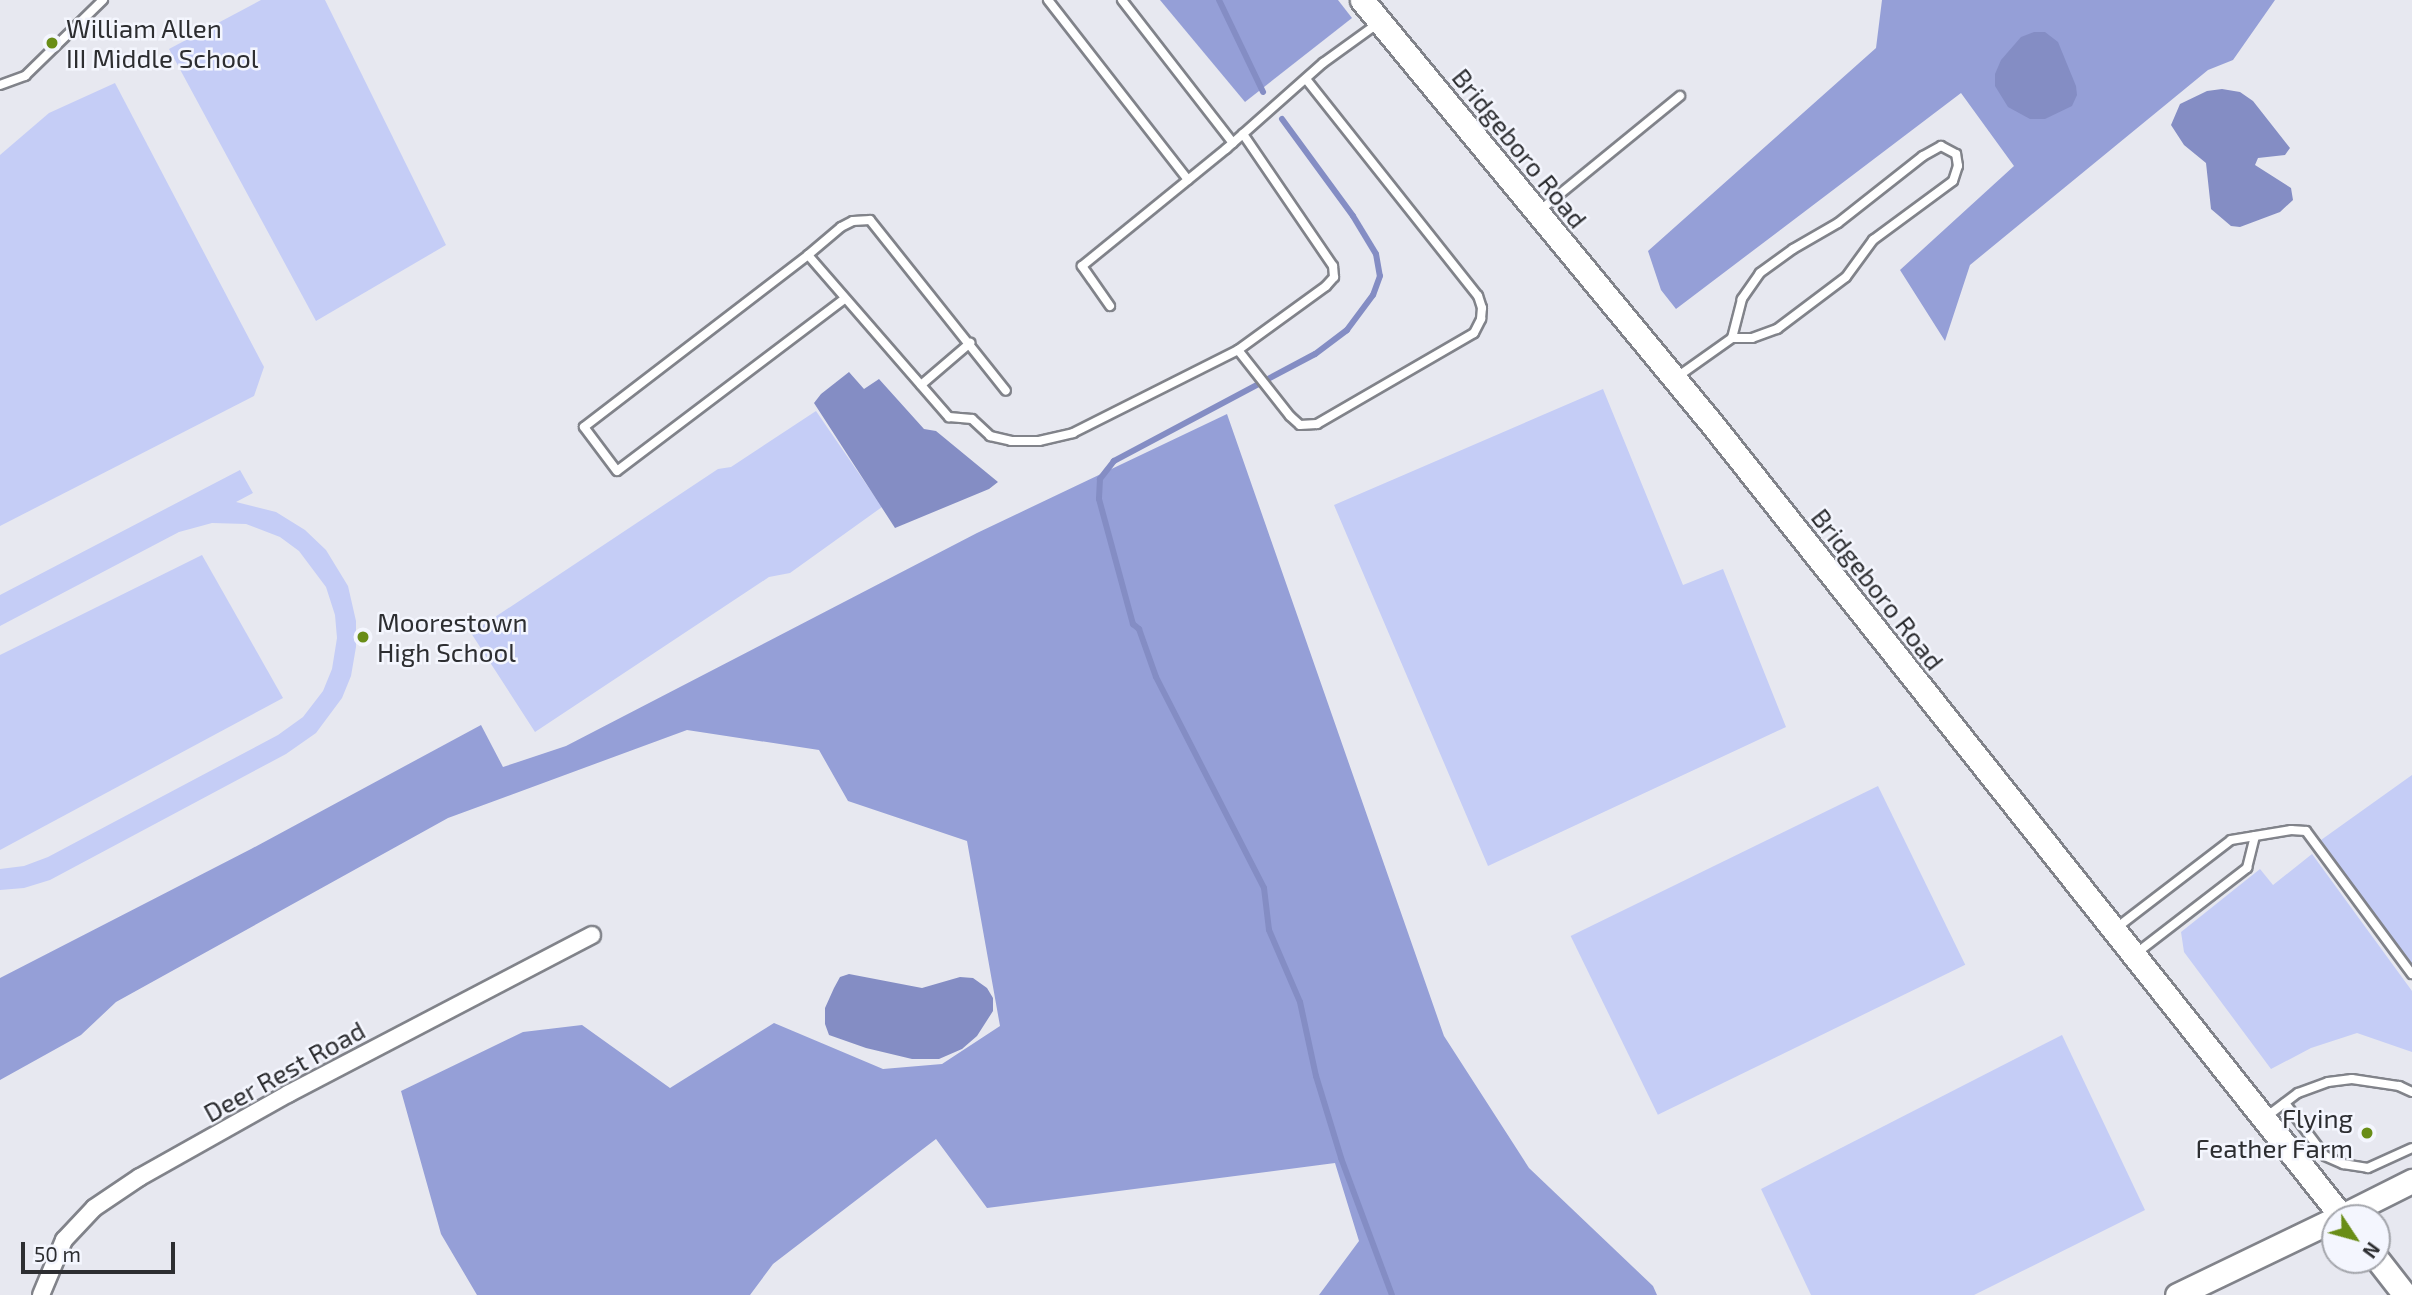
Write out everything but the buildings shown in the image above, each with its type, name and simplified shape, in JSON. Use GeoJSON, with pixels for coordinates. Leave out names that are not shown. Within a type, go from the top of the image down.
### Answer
{"type":"FeatureCollection","features":[{"type":"Feature","properties":{"kind":"main road","name":"Bridgeboro Road"},"geometry":{"type":"LineString","coordinates":[[1362,0],[1674,379],[2112,931],[2264,1118],[2328,1204]]}},
{"type":"Feature","properties":{"kind":"main road"},"geometry":{"type":"LineString","coordinates":[[2367,1204],[2412,1181]]}},
{"type":"Feature","properties":{"kind":"main road"},"geometry":{"type":"LineString","coordinates":[[2177,1295],[2321,1227]]}},
{"type":"Feature","properties":{"kind":"main road"},"geometry":{"type":"LineString","coordinates":[[2389,1274],[2405,1295]]}},
{"type":"Feature","properties":{"kind":"street","name":"Deer Rest Road"},"geometry":{"type":"LineString","coordinates":[[41,1295],[64,1240],[94,1209],[140,1177],[288,1094],[593,935]]}},
{"type":"Feature","properties":{"kind":"lane"},"geometry":{"type":"LineString","coordinates":[[0,85],[24,76],[103,0]]}},
{"type":"Feature","properties":{"kind":"lane"},"geometry":{"type":"LineString","coordinates":[[1048,0],[1188,180]]}},
{"type":"Feature","properties":{"kind":"lane"},"geometry":{"type":"LineString","coordinates":[[1122,0],[1233,143]]}},
{"type":"Feature","properties":{"kind":"lane"},"geometry":{"type":"LineString","coordinates":[[1110,306],[1082,266],[1233,143],[1306,79],[1380,22]]}},
{"type":"Feature","properties":{"kind":"lane"},"geometry":{"type":"LineString","coordinates":[[1238,350],[1290,416],[1300,425],[1317,424],[1474,333],[1481,319],[1482,308],[1478,296],[1306,79]]}},
{"type":"Feature","properties":{"kind":"lane"},"geometry":{"type":"LineString","coordinates":[[1537,212],[1680,96]]}},
{"type":"Feature","properties":{"kind":"lane"},"geometry":{"type":"LineString","coordinates":[[808,256],[843,300],[949,417],[972,419],[990,436],[1011,441],[1039,441],[1073,433],[1238,350],[1326,286],[1334,277],[1333,266],[1243,134]]}},
{"type":"Feature","properties":{"kind":"lane"},"geometry":{"type":"LineString","coordinates":[[1674,379],[1732,338],[1752,338],[1777,329],[1846,277],[1872,240],[1954,181],[1958,166],[1956,154],[1941,146],[1932,151],[1838,223],[1793,249],[1760,273],[1741,299],[1732,338]]}},
{"type":"Feature","properties":{"kind":"lane"},"geometry":{"type":"LineString","coordinates":[[843,300],[617,471],[584,426],[808,256],[841,227],[853,221],[870,220],[1006,391]]}},
{"type":"Feature","properties":{"kind":"lane"},"geometry":{"type":"LineString","coordinates":[[921,385],[970,343]]}},
{"type":"Feature","properties":{"kind":"lane"},"geometry":{"type":"LineString","coordinates":[[2112,931],[2231,840],[2291,830],[2306,831],[2412,974]]}},
{"type":"Feature","properties":{"kind":"lane"},"geometry":{"type":"LineString","coordinates":[[2133,956],[2247,868],[2255,836]]}},
{"type":"Feature","properties":{"kind":"lane"},"geometry":{"type":"LineString","coordinates":[[2264,1118],[2298,1093],[2352,1079],[2399,1086],[2412,1092]]}},
{"type":"Feature","properties":{"kind":"lane"},"geometry":{"type":"LineString","coordinates":[[2285,1104],[2325,1156],[2343,1164],[2368,1168],[2412,1148]]}},
{"type":"Feature","properties":{"kind":"shaded area"},"geometry":{"type":"Polygon","coordinates":[[[261,0],[325,0],[446,245],[316,321],[169,49],[261,0]]]}},
{"type":"Feature","properties":{"kind":"shaded area"},"geometry":{"type":"Polygon","coordinates":[[[1160,0],[1338,0],[1352,18],[1245,102],[1160,0]]]}},
{"type":"Feature","properties":{"kind":"shaded area"},"geometry":{"type":"Polygon","coordinates":[[[1882,0],[2275,0],[2233,60],[2208,70],[1970,265],[1945,341],[1900,270],[2014,166],[1961,93],[1676,309],[1661,290],[1648,251],[1876,48],[1882,0]]]}},
{"type":"Feature","properties":{"kind":"shaded area"},"geometry":{"type":"Polygon","coordinates":[[[2034,32],[2045,32],[2058,42],[2076,86],[2077,95],[2072,106],[2045,119],[2030,119],[2008,107],[1995,86],[1995,74],[2001,60],[2021,37],[2034,32]]]}},
{"type":"Feature","properties":{"kind":"shaded area"},"geometry":{"type":"Polygon","coordinates":[[[115,83],[264,367],[254,396],[0,526],[0,155],[49,113],[115,83]]]}},
{"type":"Feature","properties":{"kind":"shaded area"},"geometry":{"type":"Polygon","coordinates":[[[2222,89],[2240,92],[2253,101],[2290,148],[2285,155],[2258,158],[2255,165],[2291,188],[2293,200],[2280,212],[2240,227],[2231,226],[2211,209],[2206,163],[2184,145],[2171,125],[2180,104],[2207,91],[2222,89]]]}},
{"type":"Feature","properties":{"kind":"shaded area"},"geometry":{"type":"Polygon","coordinates":[[[849,372],[864,389],[879,379],[924,429],[936,431],[998,482],[989,489],[895,528],[814,403],[849,372]]]}},
{"type":"Feature","properties":{"kind":"shaded area"},"geometry":{"type":"Polygon","coordinates":[[[1603,389],[1683,585],[1723,569],[1786,727],[1488,866],[1334,505],[1603,389]]]}},
{"type":"Feature","properties":{"kind":"shaded area"},"geometry":{"type":"Polygon","coordinates":[[[816,411],[882,507],[790,573],[769,577],[535,732],[471,633],[718,469],[731,467],[816,411]]]}},
{"type":"Feature","properties":{"kind":"shaded area"},"geometry":{"type":"Polygon","coordinates":[[[1227,414],[1444,1036],[1529,1168],[1653,1286],[1657,1295],[1319,1295],[1359,1241],[1335,1163],[987,1208],[936,1139],[773,1264],[750,1295],[477,1295],[441,1234],[401,1091],[523,1032],[582,1025],[670,1088],[774,1023],[883,1069],[942,1064],[1000,1026],[967,841],[848,801],[819,750],[687,730],[448,818],[116,1002],[81,1035],[0,1080],[0,978],[251,849],[481,725],[503,767],[566,746],[977,533],[1227,414]]]}},
{"type":"Feature","properties":{"kind":"shaded area"},"geometry":{"type":"Polygon","coordinates":[[[240,470],[253,493],[236,502],[276,512],[305,530],[326,550],[348,586],[356,621],[356,647],[351,676],[342,698],[316,733],[286,754],[50,880],[24,888],[0,890],[0,869],[24,866],[48,857],[278,735],[303,717],[323,691],[332,669],[337,638],[335,615],[326,587],[299,551],[280,537],[246,524],[212,523],[179,532],[0,626],[0,595],[240,470]]]}},
{"type":"Feature","properties":{"kind":"shaded area"},"geometry":{"type":"Polygon","coordinates":[[[202,555],[283,698],[0,850],[0,655],[202,555]]]}},
{"type":"Feature","properties":{"kind":"shaded area"},"geometry":{"type":"Polygon","coordinates":[[[2412,775],[2412,967],[2321,840],[2412,775]]]}},
{"type":"Feature","properties":{"kind":"shaded area"},"geometry":{"type":"Polygon","coordinates":[[[1878,786],[1965,965],[1658,1115],[1571,936],[1878,786]]]}},
{"type":"Feature","properties":{"kind":"shaded area"},"geometry":{"type":"Polygon","coordinates":[[[2312,854],[2412,991],[2412,1052],[2357,1033],[2311,1048],[2271,1069],[2184,952],[2181,932],[2260,869],[2273,885],[2312,854]]]}},
{"type":"Feature","properties":{"kind":"shaded area"},"geometry":{"type":"Polygon","coordinates":[[[849,974],[922,988],[960,977],[973,978],[987,988],[993,998],[993,1011],[977,1036],[962,1049],[939,1059],[912,1059],[866,1048],[829,1035],[825,1024],[825,1008],[834,988],[840,977],[849,974]]]}},
{"type":"Feature","properties":{"kind":"shaded area"},"geometry":{"type":"Polygon","coordinates":[[[2062,1035],[2145,1210],[1974,1295],[1811,1295],[1761,1189],[2062,1035]]]}},
{"type":"Feature","properties":{"kind":"waterway"},"geometry":{"type":"LineString","coordinates":[[1219,0],[1263,92]]}},
{"type":"Feature","properties":{"kind":"waterway"},"geometry":{"type":"LineString","coordinates":[[1282,119],[1353,216],[1376,254],[1380,276],[1373,295],[1347,330],[1315,354],[1114,461],[1100,479],[1099,499],[1133,624],[1139,629],[1156,677],[1264,888],[1269,930],[1300,1002],[1316,1076],[1341,1158],[1392,1295]]}},
{"type":"Feature","properties":{"kind":"place","name":"William Allen III Middle School"},"geometry":{"type":"Point","coordinates":[52,43]}},
{"type":"Feature","properties":{"kind":"place","name":"Moorestown High School"},"geometry":{"type":"Point","coordinates":[363,637]}},
{"type":"Feature","properties":{"kind":"place","name":"Flying Feather Farm"},"geometry":{"type":"Point","coordinates":[2367,1133]}}]}
